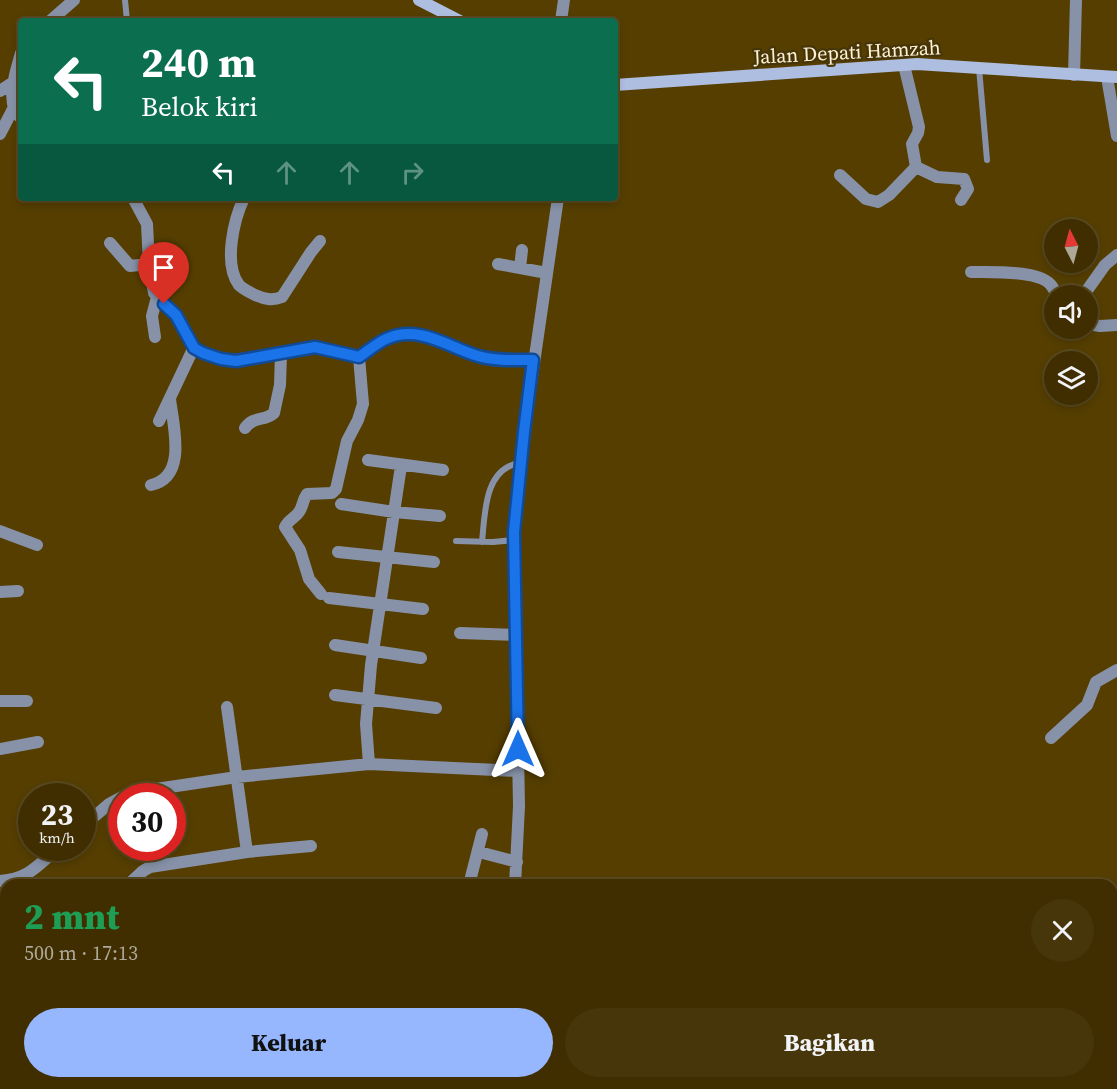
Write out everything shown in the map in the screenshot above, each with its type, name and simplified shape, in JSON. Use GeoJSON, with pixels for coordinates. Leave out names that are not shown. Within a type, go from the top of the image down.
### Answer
{"type":"FeatureCollection","features":[{"type":"Feature","properties":{"kind":"main road"},"geometry":{"type":"LineString","coordinates":[[419,0],[454,18]]}},
{"type":"Feature","properties":{"kind":"main road","name":"Jalan Depati Hamzah"},"geometry":{"type":"LineString","coordinates":[[618,85],[904,65],[1112,77]]}},
{"type":"Feature","properties":{"kind":"street"},"geometry":{"type":"LineString","coordinates":[[53,18],[74,0]]}},
{"type":"Feature","properties":{"kind":"street"},"geometry":{"type":"LineString","coordinates":[[561,18],[564,0]]}},
{"type":"Feature","properties":{"kind":"street"},"geometry":{"type":"LineString","coordinates":[[1074,75],[1075,0]]}},
{"type":"Feature","properties":{"kind":"street"},"geometry":{"type":"LineString","coordinates":[[904,65],[919,127],[912,144],[916,167]]}},
{"type":"Feature","properties":{"kind":"street"},"geometry":{"type":"LineString","coordinates":[[0,134],[18,112],[12,101],[18,67]]}},
{"type":"Feature","properties":{"kind":"street"},"geometry":{"type":"LineString","coordinates":[[1112,77],[1117,136]]}},
{"type":"Feature","properties":{"kind":"street"},"geometry":{"type":"LineString","coordinates":[[0,91],[15,81]]}},
{"type":"Feature","properties":{"kind":"street"},"geometry":{"type":"LineString","coordinates":[[840,175],[866,199],[878,202],[890,195],[916,167]]}},
{"type":"Feature","properties":{"kind":"street"},"geometry":{"type":"LineString","coordinates":[[916,167],[937,177],[964,179],[968,189],[961,200]]}},
{"type":"Feature","properties":{"kind":"street"},"geometry":{"type":"LineString","coordinates":[[135,201],[147,224],[149,264],[152,285],[157,297],[176,315],[194,348],[203,353],[229,361],[315,347],[359,357],[383,340],[412,334],[434,338],[482,357],[498,360],[533,360]]}},
{"type":"Feature","properties":{"kind":"street"},"geometry":{"type":"LineString","coordinates":[[243,201],[233,229],[231,258],[239,285],[247,291],[270,300],[282,297],[320,242]]}},
{"type":"Feature","properties":{"kind":"street"},"geometry":{"type":"LineString","coordinates":[[516,879],[518,771],[515,507],[533,360],[558,201]]}},
{"type":"Feature","properties":{"kind":"street"},"geometry":{"type":"LineString","coordinates":[[110,243],[130,266],[149,264]]}},
{"type":"Feature","properties":{"kind":"street"},"geometry":{"type":"LineString","coordinates":[[520,268],[522,250]]}},
{"type":"Feature","properties":{"kind":"street"},"geometry":{"type":"LineString","coordinates":[[1091,285],[1105,265],[1117,255]]}},
{"type":"Feature","properties":{"kind":"street"},"geometry":{"type":"LineString","coordinates":[[498,264],[547,273]]}},
{"type":"Feature","properties":{"kind":"street"},"geometry":{"type":"LineString","coordinates":[[971,272],[1010,272],[1038,277],[1051,285]]}},
{"type":"Feature","properties":{"kind":"street"},"geometry":{"type":"LineString","coordinates":[[155,337],[152,316],[157,297]]}},
{"type":"Feature","properties":{"kind":"street"},"geometry":{"type":"LineString","coordinates":[[1098,326],[1117,325]]}},
{"type":"Feature","properties":{"kind":"street"},"geometry":{"type":"LineString","coordinates":[[159,421],[194,348]]}},
{"type":"Feature","properties":{"kind":"street"},"geometry":{"type":"LineString","coordinates":[[245,428],[253,420],[269,417],[274,413],[280,385],[281,354]]}},
{"type":"Feature","properties":{"kind":"street"},"geometry":{"type":"LineString","coordinates":[[359,357],[363,404],[347,441],[336,489],[332,493],[307,494],[302,501],[299,513],[285,527],[300,550],[309,579],[325,596],[423,609]]}},
{"type":"Feature","properties":{"kind":"street"},"geometry":{"type":"LineString","coordinates":[[151,486],[164,481],[175,459],[176,439],[170,399]]}},
{"type":"Feature","properties":{"kind":"street"},"geometry":{"type":"LineString","coordinates":[[368,460],[443,470]]}},
{"type":"Feature","properties":{"kind":"street"},"geometry":{"type":"LineString","coordinates":[[369,764],[368,700],[373,651],[401,466]]}},
{"type":"Feature","properties":{"kind":"street"},"geometry":{"type":"LineString","coordinates":[[341,504],[440,516]]}},
{"type":"Feature","properties":{"kind":"street"},"geometry":{"type":"LineString","coordinates":[[0,531],[37,545]]}},
{"type":"Feature","properties":{"kind":"street"},"geometry":{"type":"LineString","coordinates":[[338,552],[434,562]]}},
{"type":"Feature","properties":{"kind":"street"},"geometry":{"type":"LineString","coordinates":[[0,592],[18,591]]}},
{"type":"Feature","properties":{"kind":"street"},"geometry":{"type":"LineString","coordinates":[[459,633],[516,635]]}},
{"type":"Feature","properties":{"kind":"street"},"geometry":{"type":"LineString","coordinates":[[335,645],[421,658]]}},
{"type":"Feature","properties":{"kind":"street"},"geometry":{"type":"LineString","coordinates":[[1051,738],[1087,705],[1096,682],[1117,669]]}},
{"type":"Feature","properties":{"kind":"street"},"geometry":{"type":"LineString","coordinates":[[335,694],[436,708]]}},
{"type":"Feature","properties":{"kind":"street"},"geometry":{"type":"LineString","coordinates":[[0,701],[27,701]]}},
{"type":"Feature","properties":{"kind":"street"},"geometry":{"type":"LineString","coordinates":[[227,707],[247,852]]}},
{"type":"Feature","properties":{"kind":"street"},"geometry":{"type":"LineString","coordinates":[[0,749],[38,742]]}},
{"type":"Feature","properties":{"kind":"street"},"geometry":{"type":"LineString","coordinates":[[186,785],[237,777],[369,764],[518,771]]}},
{"type":"Feature","properties":{"kind":"street"},"geometry":{"type":"LineString","coordinates":[[96,815],[108,805]]}},
{"type":"Feature","properties":{"kind":"street"},"geometry":{"type":"LineString","coordinates":[[471,877],[482,834]]}},
{"type":"Feature","properties":{"kind":"street"},"geometry":{"type":"LineString","coordinates":[[134,879],[150,867],[247,852],[311,846]]}},
{"type":"Feature","properties":{"kind":"street"},"geometry":{"type":"LineString","coordinates":[[479,852],[517,862]]}},
{"type":"Feature","properties":{"kind":"street"},"geometry":{"type":"LineString","coordinates":[[14,879],[24,876],[42,861]]}},
{"type":"Feature","properties":{"kind":"lane"},"geometry":{"type":"LineString","coordinates":[[125,0],[127,18]]}},
{"type":"Feature","properties":{"kind":"lane"},"geometry":{"type":"LineString","coordinates":[[979,68],[987,160]]}},
{"type":"Feature","properties":{"kind":"lane"},"geometry":{"type":"LineString","coordinates":[[482,542],[486,508],[495,477],[506,467],[520,463]]}},
{"type":"Feature","properties":{"kind":"lane"},"geometry":{"type":"LineString","coordinates":[[456,541],[514,540]]}},
{"type":"Feature","properties":{"kind":"route"},"geometry":{"type":"LineString","coordinates":[[164,304],[176,315],[194,348],[229,361],[281,354],[304,347],[315,347],[359,357],[383,340],[412,334],[434,338],[482,357],[498,360],[533,360],[514,532],[518,749]]}}]}
